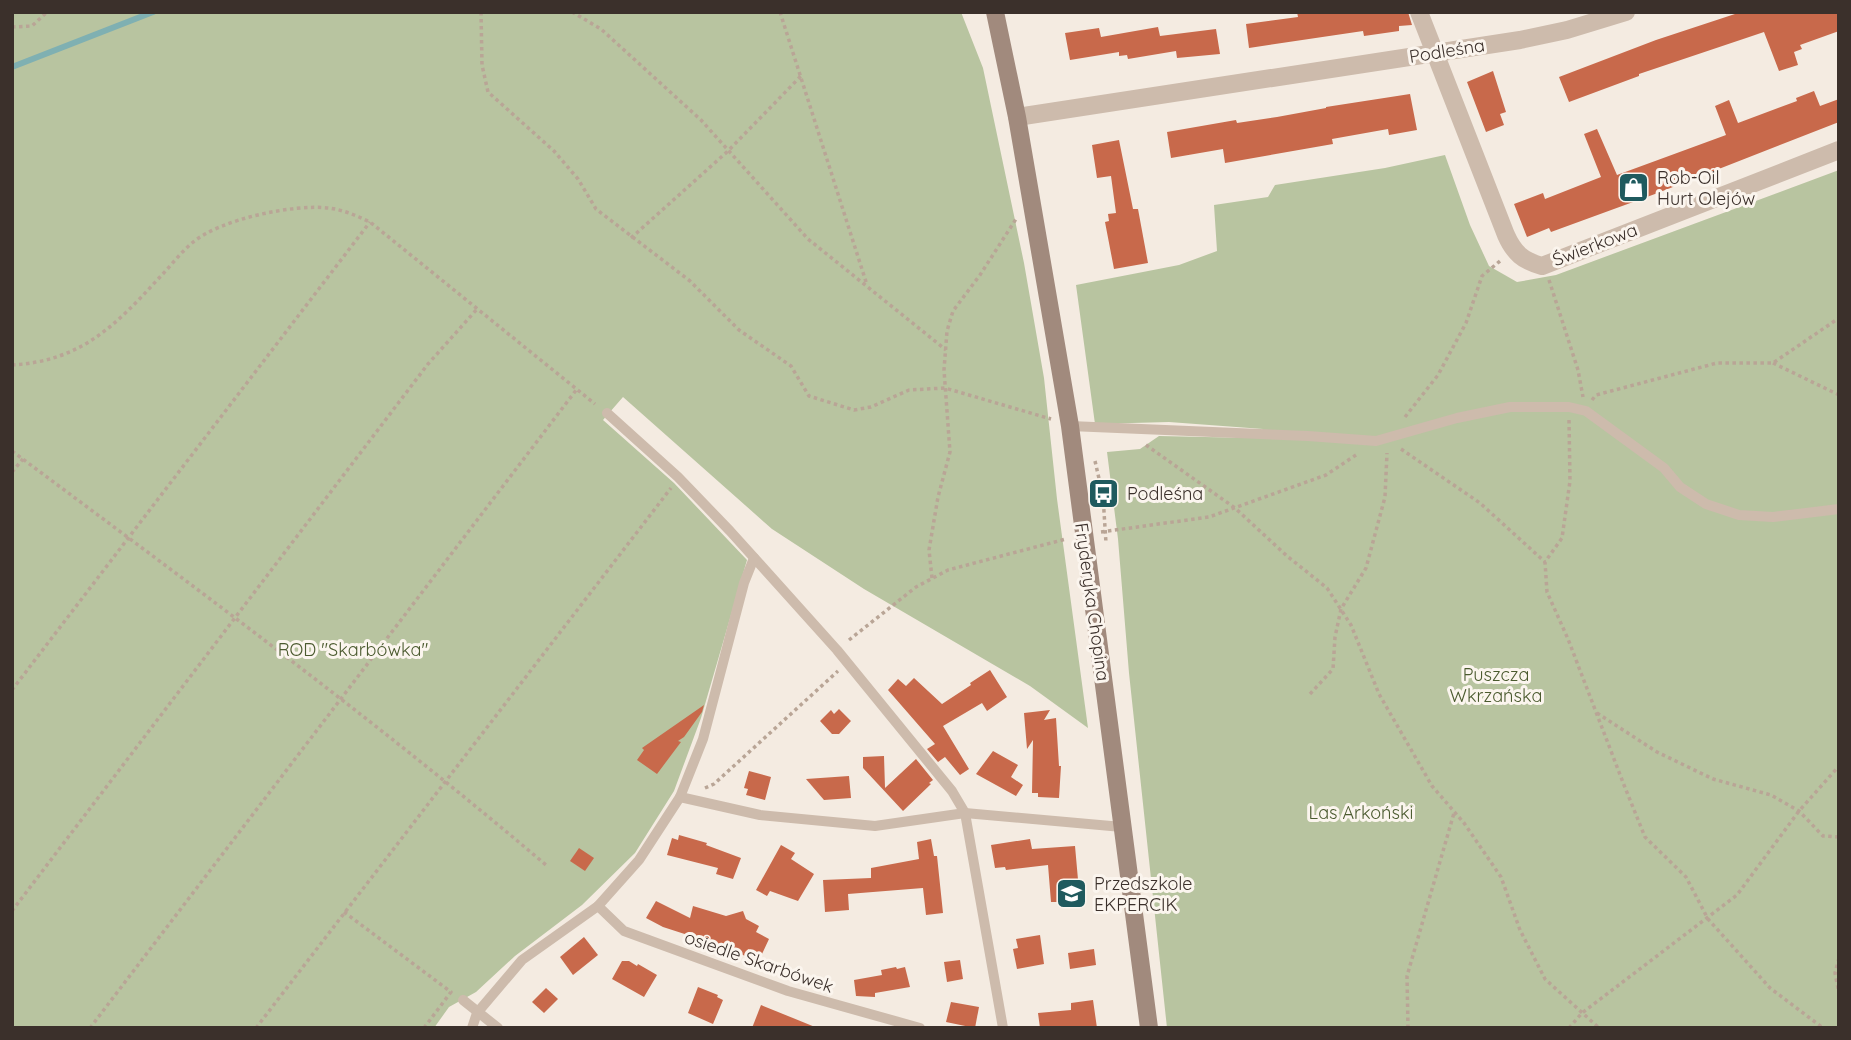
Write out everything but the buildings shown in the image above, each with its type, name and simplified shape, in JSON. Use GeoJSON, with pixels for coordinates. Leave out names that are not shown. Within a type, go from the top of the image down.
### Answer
{"type":"FeatureCollection","features":[{"type":"Feature","properties":{"kind":"street","name":"Fryderyka Chopina"},"geometry":{"type":"LineString","coordinates":[[995,12],[1017,117],[1070,426],[1149,1028]]}},
{"type":"Feature","properties":{"kind":"street"},"geometry":{"type":"LineString","coordinates":[[1419,12],[1512,250]]}},
{"type":"Feature","properties":{"kind":"street","name":"Podleśna"},"geometry":{"type":"LineString","coordinates":[[1017,117],[1567,30],[1626,12]]}},
{"type":"Feature","properties":{"kind":"street","name":"Świerkowa"},"geometry":{"type":"LineString","coordinates":[[1512,250],[1530,263],[1542,266],[1839,150]]}},
{"type":"Feature","properties":{"kind":"lane"},"geometry":{"type":"LineString","coordinates":[[1070,426],[1382,440],[1457,418],[1510,407],[1569,407],[1586,411],[1664,468],[1681,487],[1706,504],[1739,515],[1773,517],[1839,509]]}},
{"type":"Feature","properties":{"kind":"lane"},"geometry":{"type":"LineString","coordinates":[[607,413],[678,477],[754,558],[837,650],[952,791],[965,813],[1003,1028]]}},
{"type":"Feature","properties":{"kind":"lane"},"geometry":{"type":"LineString","coordinates":[[472,1028],[477,1013],[522,960],[598,906],[639,860],[680,797],[703,739],[744,583],[754,558]]}},
{"type":"Feature","properties":{"kind":"lane"},"geometry":{"type":"LineString","coordinates":[[680,797],[760,815],[875,826],[965,813],[1122,827]]}},
{"type":"Feature","properties":{"kind":"lane","name":"osiedle Skarbówek"},"geometry":{"type":"LineString","coordinates":[[598,906],[624,932],[789,991],[920,1028]]}},
{"type":"Feature","properties":{"kind":"lane"},"geometry":{"type":"LineString","coordinates":[[463,1000],[498,1028]]}},
{"type":"Feature","properties":{"kind":"path"},"geometry":{"type":"LineString","coordinates":[[12,27],[32,26],[47,12]]}},
{"type":"Feature","properties":{"kind":"path"},"geometry":{"type":"LineString","coordinates":[[481,12],[482,65],[488,92],[554,151],[578,178],[596,209],[690,281],[739,330],[791,366],[809,396],[854,410],[871,407],[909,390],[945,388],[1025,410],[1070,426]]}},
{"type":"Feature","properties":{"kind":"path"},"geometry":{"type":"LineString","coordinates":[[572,12],[601,29],[701,120],[808,239],[946,350]]}},
{"type":"Feature","properties":{"kind":"path"},"geometry":{"type":"LineString","coordinates":[[780,12],[868,287]]}},
{"type":"Feature","properties":{"kind":"path"},"geometry":{"type":"LineString","coordinates":[[631,238],[729,151],[801,76]]}},
{"type":"Feature","properties":{"kind":"path"},"geometry":{"type":"LineString","coordinates":[[12,365],[32,364],[72,353],[129,310],[193,242],[234,221],[275,212],[328,208],[350,213],[370,222],[607,413]]}},
{"type":"Feature","properties":{"kind":"path"},"geometry":{"type":"LineString","coordinates":[[932,579],[929,550],[938,497],[950,452],[945,388],[947,331],[953,311],[980,275],[1019,213]]}},
{"type":"Feature","properties":{"kind":"path"},"geometry":{"type":"LineString","coordinates":[[12,690],[370,222]]}},
{"type":"Feature","properties":{"kind":"path"},"geometry":{"type":"LineString","coordinates":[[837,650],[916,587],[948,570],[1107,531],[1209,517],[1326,475],[1382,440],[1438,375],[1466,323],[1482,276],[1512,250]]}},
{"type":"Feature","properties":{"kind":"path"},"geometry":{"type":"LineString","coordinates":[[1542,266],[1553,288],[1578,370],[1586,411]]}},
{"type":"Feature","properties":{"kind":"path"},"geometry":{"type":"LineString","coordinates":[[12,911],[428,365],[478,308]]}},
{"type":"Feature","properties":{"kind":"path"},"geometry":{"type":"LineString","coordinates":[[1773,363],[1839,318]]}},
{"type":"Feature","properties":{"kind":"path"},"geometry":{"type":"LineString","coordinates":[[1586,411],[1596,395],[1717,363],[1773,363],[1839,395]]}},
{"type":"Feature","properties":{"kind":"path"},"geometry":{"type":"LineString","coordinates":[[90,1028],[576,389]]}},
{"type":"Feature","properties":{"kind":"path"},"geometry":{"type":"LineString","coordinates":[[1569,407],[1570,481],[1562,538],[1545,562],[1547,592],[1646,837],[1686,877],[1708,919],[1770,988],[1823,1028]]}},
{"type":"Feature","properties":{"kind":"path"},"geometry":{"type":"LineString","coordinates":[[1125,429],[1235,508],[1327,588],[1351,625],[1379,694],[1432,786],[1501,877],[1520,930],[1545,979],[1599,1028]]}},
{"type":"Feature","properties":{"kind":"path"},"geometry":{"type":"LineString","coordinates":[[1382,440],[1480,503],[1545,562]]}},
{"type":"Feature","properties":{"kind":"path"},"geometry":{"type":"LineString","coordinates":[[1310,694],[1333,669],[1335,637],[1341,609],[1366,568],[1385,497],[1382,440]]}},
{"type":"Feature","properties":{"kind":"path"},"geometry":{"type":"LineString","coordinates":[[12,451],[341,697],[446,779],[546,865]]}},
{"type":"Feature","properties":{"kind":"path"},"geometry":{"type":"LineString","coordinates":[[12,472],[23,459]]}},
{"type":"Feature","properties":{"kind":"path"},"geometry":{"type":"LineString","coordinates":[[256,1028],[678,477]]}},
{"type":"Feature","properties":{"kind":"path"},"geometry":{"type":"LineString","coordinates":[[680,797],[714,784],[848,663]]}},
{"type":"Feature","properties":{"kind":"path"},"geometry":{"type":"LineString","coordinates":[[1595,712],[1657,752],[1713,779],[1771,795],[1799,811],[1824,836],[1839,836]]}},
{"type":"Feature","properties":{"kind":"path"},"geometry":{"type":"LineString","coordinates":[[1569,1028],[1582,1013],[1737,895],[1799,811],[1839,766]]}},
{"type":"Feature","properties":{"kind":"path"},"geometry":{"type":"LineString","coordinates":[[1408,1028],[1407,976],[1454,813]]}},
{"type":"Feature","properties":{"kind":"path"},"geometry":{"type":"LineString","coordinates":[[344,912],[451,992],[424,1028]]}},
{"type":"Feature","properties":{"kind":"path"},"geometry":{"type":"LineString","coordinates":[[1839,958],[1835,973],[1839,993]]}},
{"type":"Feature","properties":{"kind":"green space","name":"ROD \"Skarbówka\""},"geometry":{"type":"Polygon","coordinates":[[[12,12],[961,12],[983,68],[1024,263],[1044,378],[1057,499],[1088,728],[1030,686],[864,589],[772,529],[623,397],[603,420],[674,483],[747,560],[701,718],[674,791],[635,853],[582,905],[515,956],[476,992],[449,1007],[434,1028],[12,1028],[12,12]]]}},
{"type":"Feature","properties":{"kind":"green space","name":"Puszcza Wkrzańska"},"geometry":{"type":"Polygon","coordinates":[[[1445,155],[1470,225],[1489,266],[1517,282],[1556,275],[1839,170],[1839,1028],[1167,1028],[1107,452],[1140,449],[1159,436],[1251,438],[1263,429],[1169,422],[1095,424],[1076,285],[1179,265],[1217,251],[1214,205],[1268,197],[1275,185],[1385,168],[1445,155]]]}},
{"type":"Feature","properties":{"kind":"waterway"},"geometry":{"type":"LineString","coordinates":[[12,67],[153,12]]}},
{"type":"Feature","properties":{"kind":"place","name":"Rob-Oil Hurt Olejów"},"geometry":{"type":"Point","coordinates":[1634,188]}},
{"type":"Feature","properties":{"kind":"place","name":"Podleśna"},"geometry":{"type":"Point","coordinates":[1104,494]}},
{"type":"Feature","properties":{"kind":"place","name":"Przedszkole EKPERCIK"},"geometry":{"type":"Point","coordinates":[1071,894]}},
{"type":"Feature","properties":{"kind":"park label","name":"Las Arkoński"},"geometry":{"type":"Point","coordinates":[1361,813]}}]}
